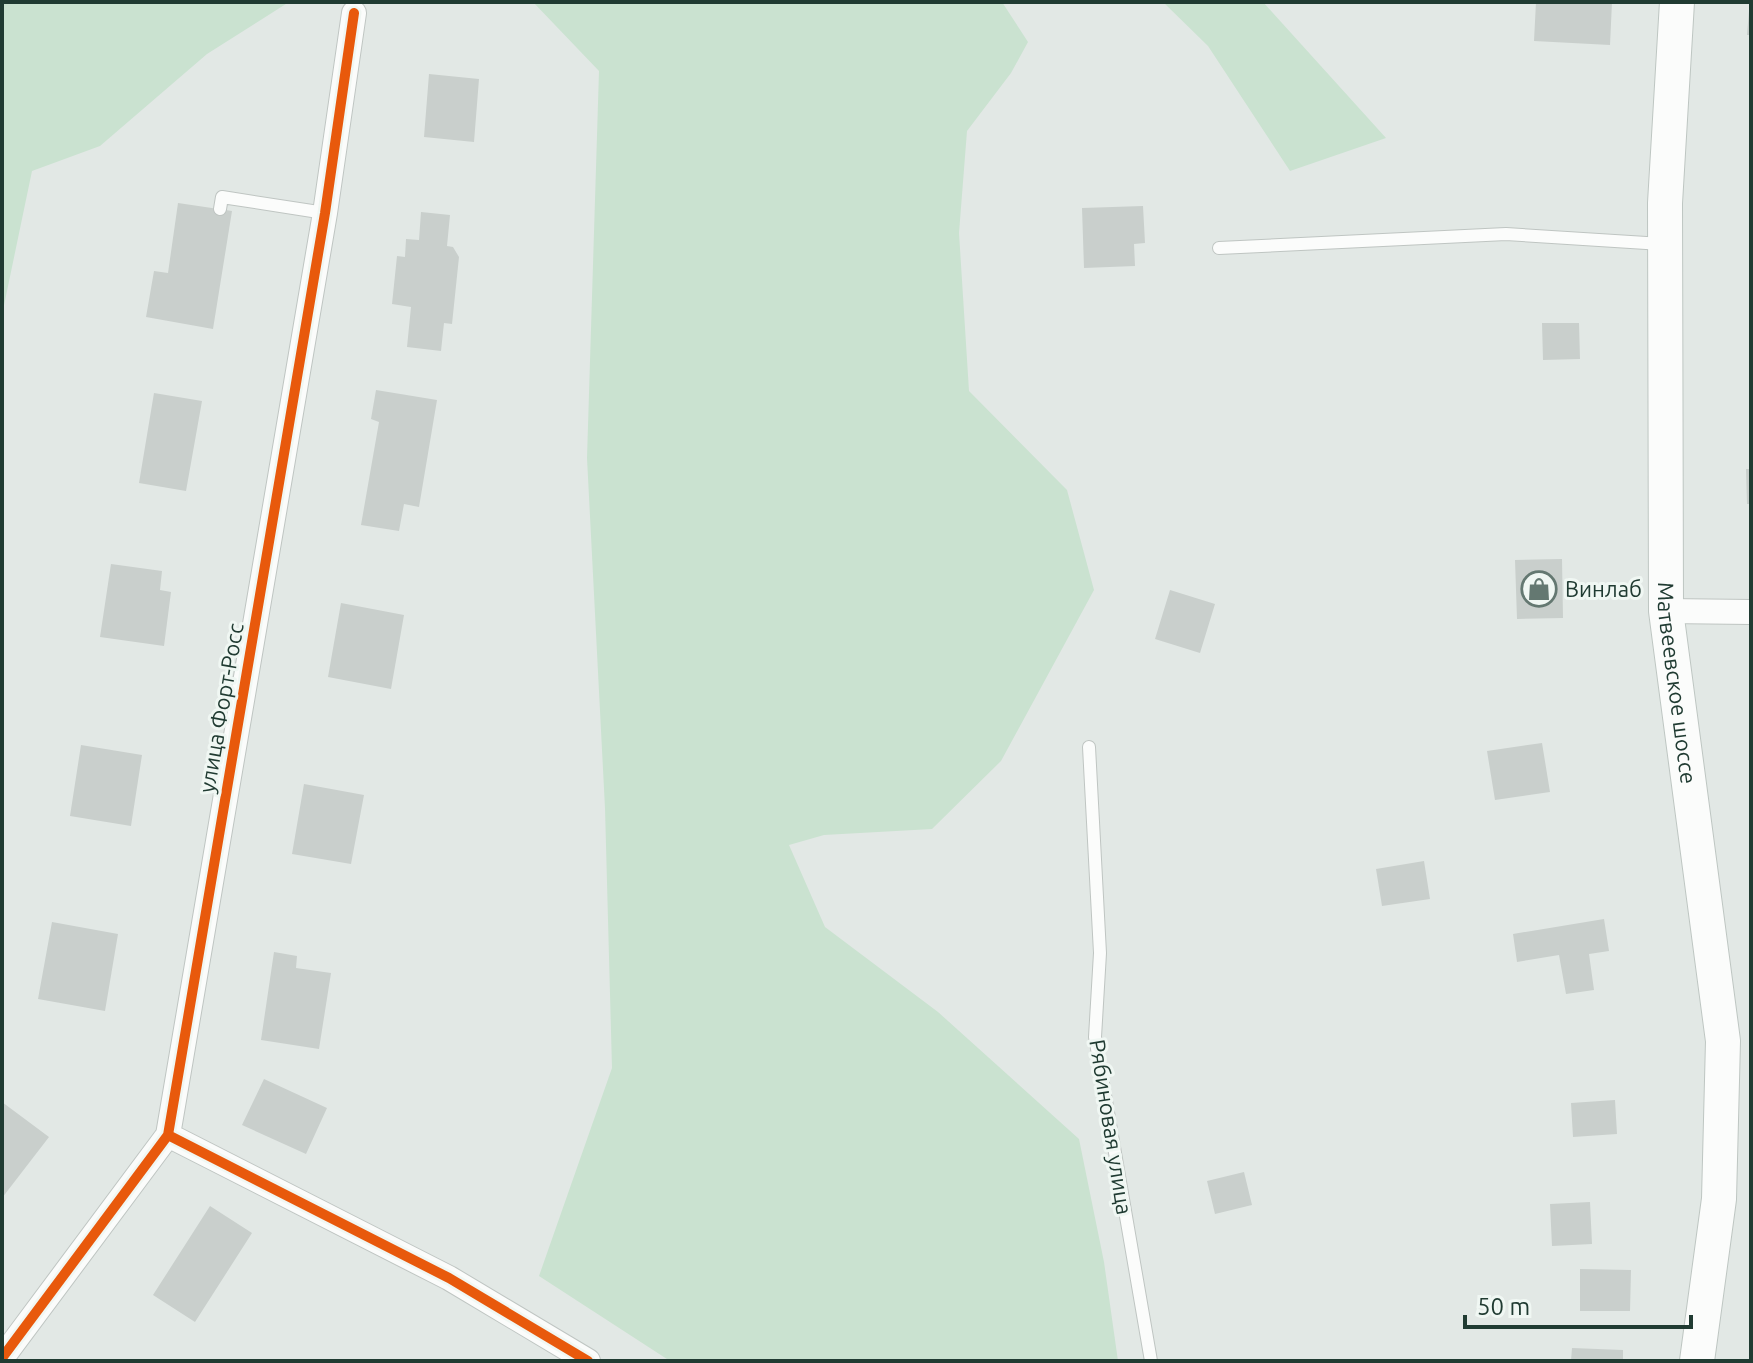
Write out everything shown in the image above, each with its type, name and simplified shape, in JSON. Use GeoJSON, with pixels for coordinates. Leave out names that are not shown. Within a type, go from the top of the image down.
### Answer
{"type":"FeatureCollection","features":[{"type":"Feature","properties":{"kind":"main road","name":"Матвеевское шоссе"},"geometry":{"type":"LineString","coordinates":[[1677,2],[1665,203],[1666,611],[1723,1041],[1719,1199],[1697,1361]]}},
{"type":"Feature","properties":{"kind":"street","name":"улица Форт-Росс"},"geometry":{"type":"LineString","coordinates":[[2,1358],[168,1135],[325,213],[354,13]]}},
{"type":"Feature","properties":{"kind":"street"},"geometry":{"type":"LineString","coordinates":[[1666,611],[1751,612]]}},
{"type":"Feature","properties":{"kind":"street"},"geometry":{"type":"LineString","coordinates":[[168,1135],[449,1278],[588,1361]]}},
{"type":"Feature","properties":{"kind":"lane"},"geometry":{"type":"LineString","coordinates":[[220,209],[222,197],[325,213]]}},
{"type":"Feature","properties":{"kind":"lane"},"geometry":{"type":"LineString","coordinates":[[1219,248],[1506,234],[1665,244]]}},
{"type":"Feature","properties":{"kind":"lane","name":"Рябиновая улица"},"geometry":{"type":"LineString","coordinates":[[1089,747],[1100,953],[1095,1037],[1151,1361]]}},
{"type":"Feature","properties":{"kind":"green space"},"geometry":{"type":"Polygon","coordinates":[[[2,2],[289,2],[207,54],[100,146],[32,171],[2,315],[2,2]]]}},
{"type":"Feature","properties":{"kind":"green space"},"geometry":{"type":"Polygon","coordinates":[[[533,2],[1002,2],[1028,42],[1011,73],[967,131],[959,233],[969,391],[1067,490],[1094,590],[1001,761],[932,829],[824,835],[789,845],[825,927],[938,1012],[1079,1139],[1104,1262],[1118,1361],[670,1361],[539,1276],[612,1068],[605,808],[587,458],[599,71],[533,2]]]}},
{"type":"Feature","properties":{"kind":"green space"},"geometry":{"type":"Polygon","coordinates":[[[1163,2],[1263,2],[1386,138],[1290,171],[1208,46],[1163,2]]]}},
{"type":"Feature","properties":{"kind":"building"},"geometry":{"type":"Polygon","coordinates":[[[1536,2],[1612,2],[1610,45],[1534,41],[1536,2]]]}},
{"type":"Feature","properties":{"kind":"building"},"geometry":{"type":"Polygon","coordinates":[[[1749,11],[1751,35],[1747,35],[1749,11]]]}},
{"type":"Feature","properties":{"kind":"building"},"geometry":{"type":"Polygon","coordinates":[[[429,74],[479,79],[474,142],[424,137],[429,74]]]}},
{"type":"Feature","properties":{"kind":"building"},"geometry":{"type":"Polygon","coordinates":[[[178,203],[232,211],[213,329],[146,317],[154,271],[168,273],[178,203]]]}},
{"type":"Feature","properties":{"kind":"building"},"geometry":{"type":"Polygon","coordinates":[[[1143,206],[1145,243],[1134,244],[1135,266],[1084,268],[1082,208],[1143,206]]]}},
{"type":"Feature","properties":{"kind":"building"},"geometry":{"type":"Polygon","coordinates":[[[421,212],[450,215],[447,246],[453,247],[459,257],[452,324],[444,323],[441,351],[407,347],[411,307],[392,304],[397,256],[405,257],[406,239],[419,240],[421,212]]]}},
{"type":"Feature","properties":{"kind":"building"},"geometry":{"type":"Polygon","coordinates":[[[1542,323],[1579,323],[1580,359],[1543,360],[1542,323]]]}},
{"type":"Feature","properties":{"kind":"building"},"geometry":{"type":"Polygon","coordinates":[[[376,390],[437,400],[419,507],[404,504],[399,531],[361,525],[379,422],[371,419],[376,390]]]}},
{"type":"Feature","properties":{"kind":"building"},"geometry":{"type":"Polygon","coordinates":[[[154,393],[202,401],[186,491],[139,483],[154,393]]]}},
{"type":"Feature","properties":{"kind":"building"},"geometry":{"type":"Polygon","coordinates":[[[1746,469],[1751,469],[1751,504],[1747,504],[1746,469]]]}},
{"type":"Feature","properties":{"kind":"building","name":"Винлаб"},"geometry":{"type":"Polygon","coordinates":[[[1562,559],[1563,618],[1517,619],[1515,560],[1562,559]]]}},
{"type":"Feature","properties":{"kind":"building"},"geometry":{"type":"Polygon","coordinates":[[[111,564],[162,571],[160,590],[171,592],[164,646],[100,637],[111,564]]]}},
{"type":"Feature","properties":{"kind":"building"},"geometry":{"type":"Polygon","coordinates":[[[1170,590],[1215,604],[1200,653],[1155,639],[1170,590]]]}},
{"type":"Feature","properties":{"kind":"building"},"geometry":{"type":"Polygon","coordinates":[[[341,603],[404,615],[391,689],[328,677],[341,603]]]}},
{"type":"Feature","properties":{"kind":"building"},"geometry":{"type":"Polygon","coordinates":[[[1542,743],[1550,792],[1495,800],[1487,751],[1542,743]]]}},
{"type":"Feature","properties":{"kind":"building"},"geometry":{"type":"Polygon","coordinates":[[[81,745],[142,755],[131,826],[70,816],[81,745]]]}},
{"type":"Feature","properties":{"kind":"building"},"geometry":{"type":"Polygon","coordinates":[[[304,784],[364,795],[351,864],[292,854],[304,784]]]}},
{"type":"Feature","properties":{"kind":"building"},"geometry":{"type":"Polygon","coordinates":[[[1424,861],[1430,899],[1382,906],[1376,869],[1424,861]]]}},
{"type":"Feature","properties":{"kind":"building"},"geometry":{"type":"Polygon","coordinates":[[[1604,919],[1609,951],[1589,954],[1594,990],[1566,994],[1559,955],[1517,962],[1513,934],[1604,919]]]}},
{"type":"Feature","properties":{"kind":"building"},"geometry":{"type":"Polygon","coordinates":[[[52,922],[118,934],[105,1011],[38,999],[52,922]]]}},
{"type":"Feature","properties":{"kind":"building"},"geometry":{"type":"Polygon","coordinates":[[[274,952],[297,956],[296,968],[331,973],[319,1049],[261,1040],[274,952]]]}},
{"type":"Feature","properties":{"kind":"building"},"geometry":{"type":"Polygon","coordinates":[[[264,1079],[327,1108],[306,1154],[242,1125],[264,1079]]]}},
{"type":"Feature","properties":{"kind":"building"},"geometry":{"type":"Polygon","coordinates":[[[1615,1100],[1617,1134],[1573,1137],[1571,1103],[1615,1100]]]}},
{"type":"Feature","properties":{"kind":"building"},"geometry":{"type":"Polygon","coordinates":[[[2,1102],[49,1137],[2,1198],[2,1102]]]}},
{"type":"Feature","properties":{"kind":"building"},"geometry":{"type":"Polygon","coordinates":[[[1244,1172],[1252,1205],[1215,1214],[1207,1181],[1244,1172]]]}},
{"type":"Feature","properties":{"kind":"building"},"geometry":{"type":"Polygon","coordinates":[[[1590,1202],[1592,1244],[1552,1246],[1550,1204],[1590,1202]]]}},
{"type":"Feature","properties":{"kind":"building"},"geometry":{"type":"Polygon","coordinates":[[[210,1206],[252,1233],[195,1322],[153,1295],[210,1206]]]}},
{"type":"Feature","properties":{"kind":"building"},"geometry":{"type":"Polygon","coordinates":[[[1580,1269],[1631,1270],[1630,1311],[1580,1311],[1580,1269]]]}},
{"type":"Feature","properties":{"kind":"building"},"geometry":{"type":"Polygon","coordinates":[[[1572,1348],[1623,1350],[1623,1361],[1571,1361],[1572,1348]]]}},
{"type":"Feature","properties":{"kind":"cycle path"},"geometry":{"type":"LineString","coordinates":[[2,1358],[168,1135],[325,213],[354,13]]}},
{"type":"Feature","properties":{"kind":"cycle path"},"geometry":{"type":"LineString","coordinates":[[168,1135],[449,1278],[588,1361]]}},
{"type":"Feature","properties":{"kind":"place","name":"Винлаб"},"geometry":{"type":"Point","coordinates":[1539,589]}}]}
